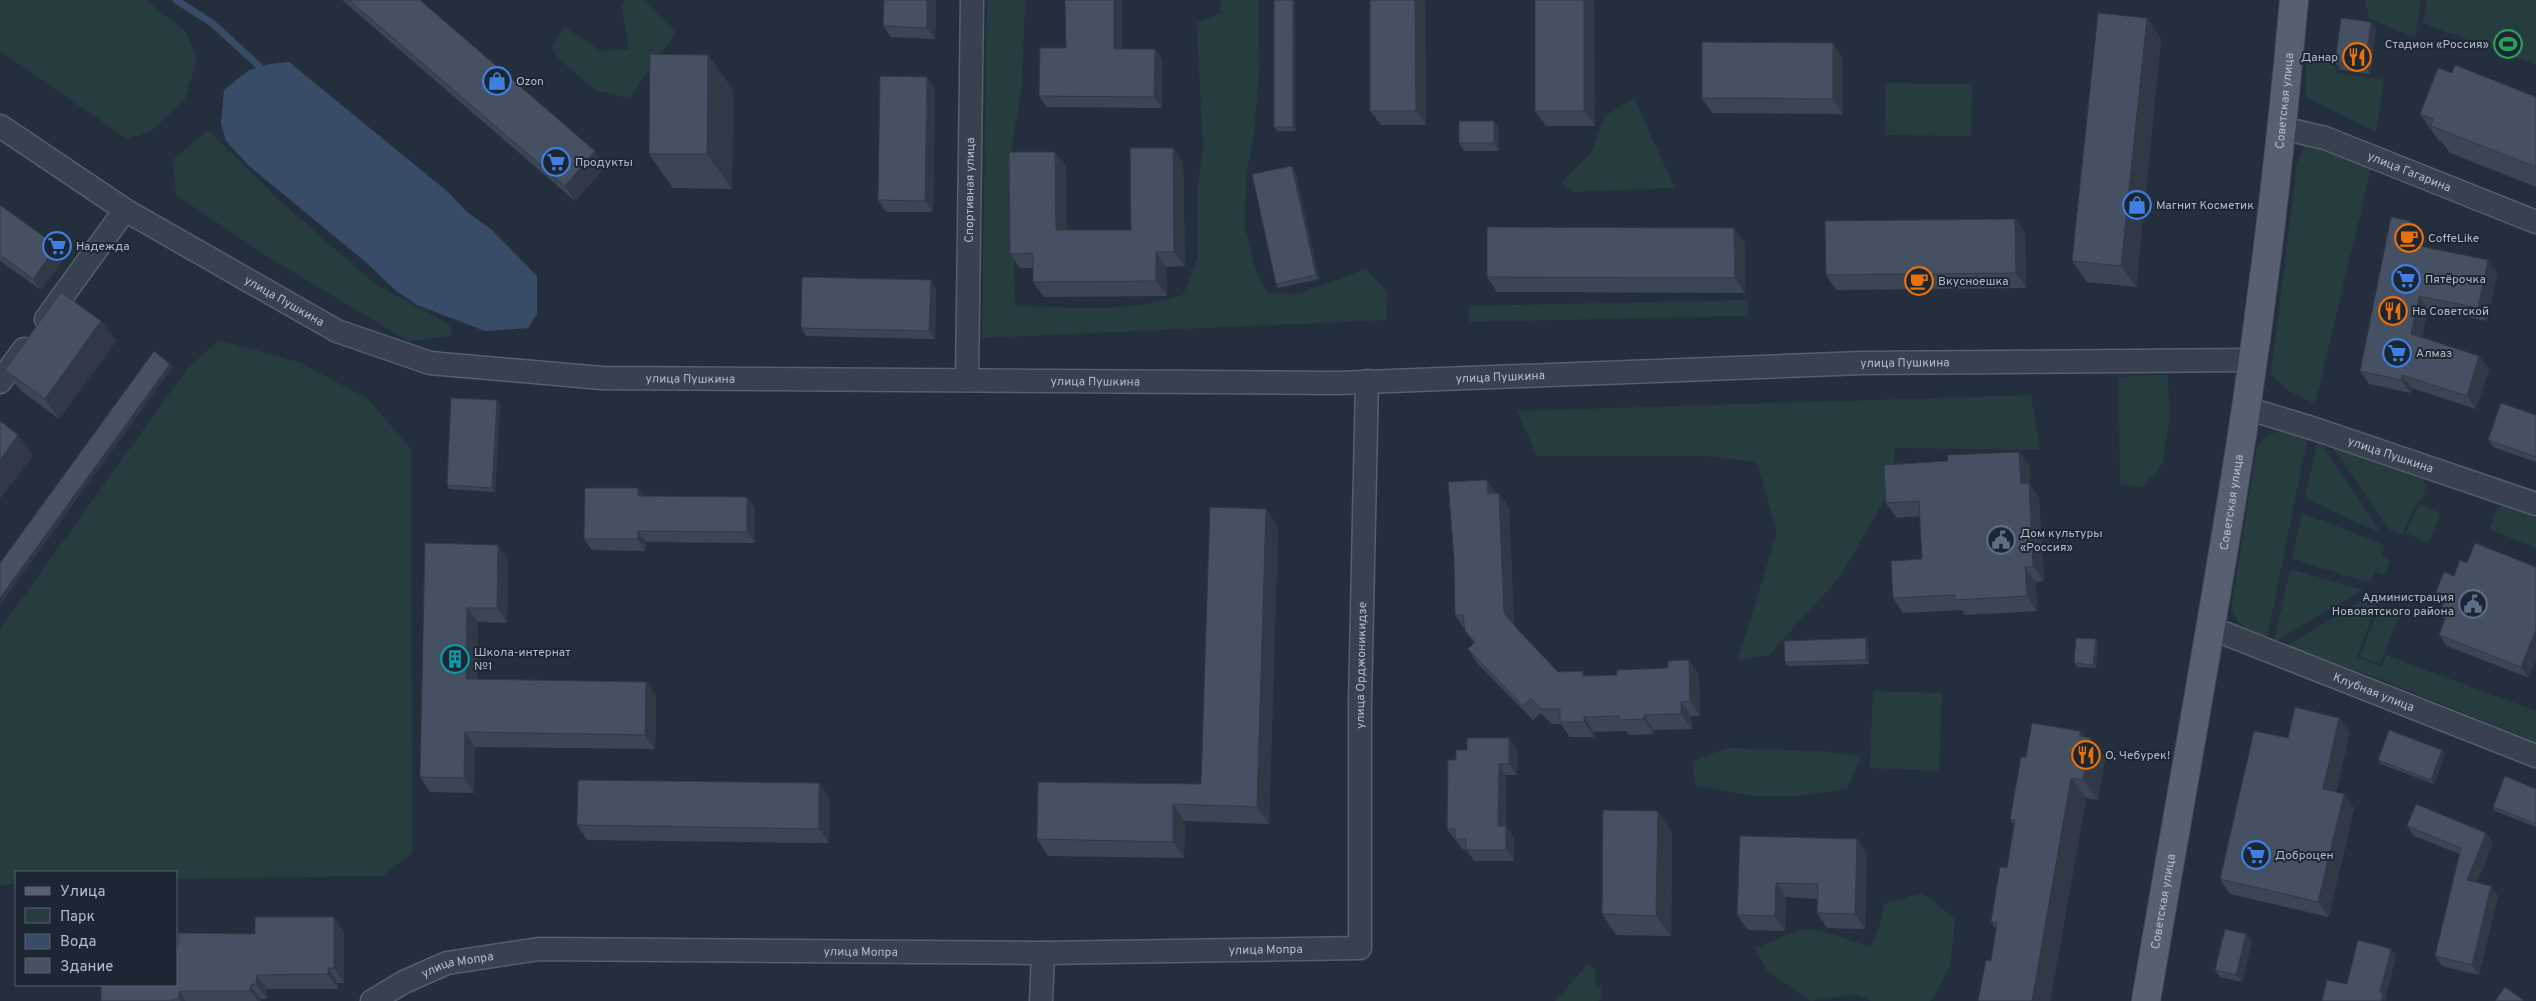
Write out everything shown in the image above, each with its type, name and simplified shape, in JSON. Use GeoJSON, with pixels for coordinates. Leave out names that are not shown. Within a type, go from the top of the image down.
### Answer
{"type":"FeatureCollection","features":[{"type":"Feature","properties":{"kind":"main road","name":"Советская улица"},"geometry":{"type":"LineString","coordinates":[[2146,1001],[2211,628],[2246,408],[2282,128],[2294,0]]}},
{"type":"Feature","properties":{"kind":"street","name":"Спортивная улица"},"geometry":{"type":"LineString","coordinates":[[967,380],[972,0]]}},
{"type":"Feature","properties":{"kind":"street","name":"улица Пушкина"},"geometry":{"type":"LineString","coordinates":[[0,126],[125,210],[337,331],[430,363],[602,378],[1367,382],[1862,363],[2252,360]]}},
{"type":"Feature","properties":{"kind":"street","name":"улица Гагарина"},"geometry":{"type":"LineString","coordinates":[[2282,128],[2325,138],[2536,222]]}},
{"type":"Feature","properties":{"kind":"street"},"geometry":{"type":"LineString","coordinates":[[0,382],[125,210]]}},
{"type":"Feature","properties":{"kind":"street","name":"улица Орджоникидзе"},"geometry":{"type":"LineString","coordinates":[[1360,948],[1360,702],[1367,382]]}},
{"type":"Feature","properties":{"kind":"street","name":"улица Пушкина"},"geometry":{"type":"LineString","coordinates":[[2246,408],[2315,429],[2536,504]]}},
{"type":"Feature","properties":{"kind":"street","name":"Клубная улица"},"geometry":{"type":"LineString","coordinates":[[2211,628],[2536,756]]}},
{"type":"Feature","properties":{"kind":"street","name":"улица Мопра"},"geometry":{"type":"LineString","coordinates":[[372,1001],[404,982],[448,963],[539,949],[1043,953],[1360,948]]}},
{"type":"Feature","properties":{"kind":"street"},"geometry":{"type":"LineString","coordinates":[[1041,1001],[1043,953]]}},
{"type":"Feature","properties":{"kind":"green space"},"geometry":{"type":"Polygon","coordinates":[[[0,0],[146,0],[185,31],[197,59],[185,99],[151,131],[127,139],[0,51],[0,0]]]}},
{"type":"Feature","properties":{"kind":"green space"},"geometry":{"type":"Polygon","coordinates":[[[625,0],[645,0],[677,32],[629,98],[595,90],[558,58],[552,47],[565,27],[601,51],[629,49],[621,3],[625,0]]]}},
{"type":"Feature","properties":{"kind":"green space"},"geometry":{"type":"Polygon","coordinates":[[[987,0],[1025,0],[1022,84],[1010,157],[1015,220],[1015,306],[1121,307],[1163,301],[1183,295],[1198,257],[1198,186],[1203,149],[1197,23],[1221,13],[1221,0],[1258,0],[1259,70],[1254,135],[1246,177],[1245,226],[1257,275],[1268,293],[1298,294],[1366,269],[1387,292],[1386,320],[982,338],[987,0]]]}},
{"type":"Feature","properties":{"kind":"green space"},"geometry":{"type":"Polygon","coordinates":[[[2365,0],[2421,0],[2415,38],[2369,18],[2365,0]]]}},
{"type":"Feature","properties":{"kind":"green space","name":"Стадион «Россия»"},"geometry":{"type":"Polygon","coordinates":[[[2427,0],[2536,0],[2536,65],[2423,23],[2427,0]]]}},
{"type":"Feature","properties":{"kind":"green space"},"geometry":{"type":"Polygon","coordinates":[[[2306,58],[2332,60],[2337,73],[2384,80],[2376,132],[2306,97],[2306,58]]]}},
{"type":"Feature","properties":{"kind":"green space"},"geometry":{"type":"Polygon","coordinates":[[[1886,83],[1972,84],[1971,136],[1885,135],[1886,83]]]}},
{"type":"Feature","properties":{"kind":"green space"},"geometry":{"type":"Polygon","coordinates":[[[1634,98],[1675,188],[1571,192],[1562,182],[1592,152],[1605,116],[1634,98]]]}},
{"type":"Feature","properties":{"kind":"green space"},"geometry":{"type":"Polygon","coordinates":[[[208,130],[281,202],[374,283],[449,325],[452,336],[408,341],[265,255],[176,195],[173,160],[208,130]]]}},
{"type":"Feature","properties":{"kind":"green space"},"geometry":{"type":"Polygon","coordinates":[[[2305,142],[2372,164],[2315,404],[2287,390],[2271,374],[2297,165],[2305,142]]]}},
{"type":"Feature","properties":{"kind":"green space"},"geometry":{"type":"Polygon","coordinates":[[[1748,300],[1748,316],[1469,322],[1469,306],[1748,300]]]}},
{"type":"Feature","properties":{"kind":"green space"},"geometry":{"type":"Polygon","coordinates":[[[219,340],[301,363],[368,399],[411,449],[412,853],[383,876],[178,879],[178,871],[15,871],[15,884],[0,885],[0,629],[187,369],[219,340]]]}},
{"type":"Feature","properties":{"kind":"green space"},"geometry":{"type":"Polygon","coordinates":[[[2168,374],[2169,422],[2162,464],[2143,487],[2120,485],[2119,377],[2168,374]]]}},
{"type":"Feature","properties":{"kind":"green space"},"geometry":{"type":"Polygon","coordinates":[[[2031,395],[2040,450],[1895,448],[1891,489],[1839,578],[1769,655],[1738,660],[1777,533],[1757,462],[1703,456],[1537,456],[1517,411],[2031,395]]]}},
{"type":"Feature","properties":{"kind":"green space"},"geometry":{"type":"Polygon","coordinates":[[[2285,430],[2308,435],[2267,639],[2245,628],[2237,620],[2231,609],[2257,446],[2267,435],[2285,430]]]}},
{"type":"Feature","properties":{"kind":"green space"},"geometry":{"type":"Polygon","coordinates":[[[2318,439],[2382,534],[2305,498],[2318,439]]]}},
{"type":"Feature","properties":{"kind":"green space"},"geometry":{"type":"Polygon","coordinates":[[[2330,444],[2423,479],[2426,487],[2421,502],[2418,501],[2402,535],[2390,530],[2330,444]]]}},
{"type":"Feature","properties":{"kind":"green space"},"geometry":{"type":"Polygon","coordinates":[[[2419,504],[2441,514],[2428,543],[2406,533],[2419,504]]]}},
{"type":"Feature","properties":{"kind":"green space"},"geometry":{"type":"Polygon","coordinates":[[[2505,505],[2536,515],[2536,548],[2489,529],[2497,509],[2505,505]]]}},
{"type":"Feature","properties":{"kind":"green space"},"geometry":{"type":"Polygon","coordinates":[[[2302,513],[2385,545],[2381,556],[2391,560],[2385,575],[2375,571],[2370,583],[2292,559],[2302,513]]]}},
{"type":"Feature","properties":{"kind":"green space"},"geometry":{"type":"Polygon","coordinates":[[[2290,569],[2363,590],[2274,642],[2290,569]]]}},
{"type":"Feature","properties":{"kind":"green space"},"geometry":{"type":"Polygon","coordinates":[[[2364,599],[2377,604],[2357,657],[2381,667],[2386,655],[2536,711],[2536,742],[2375,677],[2287,646],[2364,599]]]}},
{"type":"Feature","properties":{"kind":"green space"},"geometry":{"type":"Polygon","coordinates":[[[2380,605],[2400,613],[2380,664],[2360,656],[2380,605]]]}},
{"type":"Feature","properties":{"kind":"green space"},"geometry":{"type":"Polygon","coordinates":[[[1873,691],[1942,693],[1939,771],[1870,768],[1873,691]]]}},
{"type":"Feature","properties":{"kind":"green space"},"geometry":{"type":"Polygon","coordinates":[[[1727,748],[1821,751],[1861,756],[1847,789],[1800,796],[1751,796],[1695,785],[1693,761],[1727,748]]]}},
{"type":"Feature","properties":{"kind":"green space"},"geometry":{"type":"Polygon","coordinates":[[[1923,893],[1955,919],[1950,965],[1934,998],[1929,1001],[1872,1001],[1853,994],[1810,1001],[1766,970],[1755,948],[1800,930],[1819,930],[1871,947],[1880,925],[1884,904],[1923,893]]]}},
{"type":"Feature","properties":{"kind":"green space"},"geometry":{"type":"Polygon","coordinates":[[[1588,964],[1596,971],[1595,983],[1601,988],[1601,998],[1598,1001],[1555,1001],[1588,964]]]}},
{"type":"Feature","properties":{"kind":"water"},"geometry":{"type":"Polygon","coordinates":[[[289,62],[448,192],[467,212],[491,229],[537,276],[537,314],[528,328],[485,331],[417,305],[395,290],[368,264],[248,165],[226,141],[221,123],[224,90],[249,70],[269,64],[289,62]]]}},
{"type":"Feature","properties":{"kind":"building"},"geometry":{"type":"Polygon","coordinates":[[[349,0],[420,0],[595,151],[565,186],[349,0]]]}},
{"type":"Feature","properties":{"kind":"building"},"geometry":{"type":"Polygon","coordinates":[[[884,0],[927,0],[927,28],[883,26],[884,0]]]}},
{"type":"Feature","properties":{"kind":"building"},"geometry":{"type":"Polygon","coordinates":[[[1065,0],[1114,0],[1114,49],[1155,49],[1154,97],[1039,96],[1040,48],[1066,48],[1065,0]]]}},
{"type":"Feature","properties":{"kind":"building"},"geometry":{"type":"Polygon","coordinates":[[[1274,0],[1293,0],[1293,127],[1274,127],[1274,0]]]}},
{"type":"Feature","properties":{"kind":"building"},"geometry":{"type":"Polygon","coordinates":[[[1370,0],[1415,0],[1416,111],[1370,111],[1370,0]]]}},
{"type":"Feature","properties":{"kind":"building"},"geometry":{"type":"Polygon","coordinates":[[[1535,0],[1584,0],[1584,111],[1535,111],[1535,0]]]}},
{"type":"Feature","properties":{"kind":"building"},"geometry":{"type":"Polygon","coordinates":[[[2098,13],[2147,18],[2121,266],[2072,261],[2098,13]]]}},
{"type":"Feature","properties":{"kind":"building","name":"Данар"},"geometry":{"type":"Polygon","coordinates":[[[2341,18],[2371,22],[2365,66],[2335,62],[2341,18]]]}},
{"type":"Feature","properties":{"kind":"building"},"geometry":{"type":"Polygon","coordinates":[[[1702,42],[1833,43],[1833,99],[1702,98],[1702,42]]]}},
{"type":"Feature","properties":{"kind":"building"},"geometry":{"type":"Polygon","coordinates":[[[650,54],[708,55],[707,154],[649,154],[650,54]]]}},
{"type":"Feature","properties":{"kind":"building"},"geometry":{"type":"Polygon","coordinates":[[[2455,65],[2536,97],[2536,167],[2431,126],[2433,119],[2420,114],[2438,68],[2452,73],[2455,65]]]}},
{"type":"Feature","properties":{"kind":"building"},"geometry":{"type":"Polygon","coordinates":[[[880,76],[927,77],[925,201],[878,200],[880,76]]]}},
{"type":"Feature","properties":{"kind":"building"},"geometry":{"type":"Polygon","coordinates":[[[1459,121],[1494,121],[1494,143],[1459,143],[1459,121]]]}},
{"type":"Feature","properties":{"kind":"building"},"geometry":{"type":"Polygon","coordinates":[[[1130,148],[1173,148],[1174,252],[1156,252],[1156,281],[1033,282],[1033,253],[1010,254],[1009,152],[1055,152],[1056,230],[1131,230],[1130,148]]]}},
{"type":"Feature","properties":{"kind":"building"},"geometry":{"type":"Polygon","coordinates":[[[1292,166],[1316,275],[1276,284],[1252,174],[1292,166]]]}},
{"type":"Feature","properties":{"kind":"building"},"geometry":{"type":"Polygon","coordinates":[[[0,205],[57,246],[33,279],[0,255],[0,205]]]}},
{"type":"Feature","properties":{"kind":"building"},"geometry":{"type":"Polygon","coordinates":[[[2391,217],[2410,221],[2405,243],[2488,260],[2478,308],[2419,296],[2411,334],[2479,356],[2467,396],[2402,375],[2401,380],[2360,371],[2391,217]]]}},
{"type":"Feature","properties":{"kind":"building"},"geometry":{"type":"Polygon","coordinates":[[[2015,219],[2016,273],[1826,275],[1825,221],[2015,219]]]}},
{"type":"Feature","properties":{"kind":"building"},"geometry":{"type":"Polygon","coordinates":[[[1487,227],[1734,228],[1735,278],[1487,277],[1487,227]]]}},
{"type":"Feature","properties":{"kind":"building"},"geometry":{"type":"Polygon","coordinates":[[[802,277],[931,280],[929,331],[801,328],[802,277]]]}},
{"type":"Feature","properties":{"kind":"building"},"geometry":{"type":"Polygon","coordinates":[[[61,292],[101,321],[45,399],[5,370],[61,292]]]}},
{"type":"Feature","properties":{"kind":"building"},"geometry":{"type":"Polygon","coordinates":[[[154,351],[170,364],[0,598],[0,563],[154,351]]]}},
{"type":"Feature","properties":{"kind":"building"},"geometry":{"type":"Polygon","coordinates":[[[451,398],[497,400],[492,488],[447,485],[451,398]]]}},
{"type":"Feature","properties":{"kind":"building"},"geometry":{"type":"Polygon","coordinates":[[[2501,403],[2536,415],[2536,457],[2488,440],[2501,403]]]}},
{"type":"Feature","properties":{"kind":"building"},"geometry":{"type":"Polygon","coordinates":[[[0,421],[18,435],[0,460],[0,421]]]}},
{"type":"Feature","properties":{"kind":"building"},"geometry":{"type":"Polygon","coordinates":[[[2019,452],[2021,484],[2029,483],[2033,566],[2025,567],[2027,596],[1955,600],[1955,595],[1893,598],[1891,561],[1922,559],[1919,501],[1886,503],[1884,465],[1948,461],[1947,455],[2019,452]]]}},
{"type":"Feature","properties":{"kind":"building"},"geometry":{"type":"Polygon","coordinates":[[[1487,480],[1488,494],[1499,493],[1504,613],[1558,672],[1583,671],[1583,676],[1617,675],[1617,670],[1668,668],[1668,661],[1689,660],[1690,701],[1681,702],[1681,714],[1644,715],[1644,719],[1619,720],[1619,716],[1584,717],[1584,722],[1560,722],[1560,709],[1541,709],[1531,698],[1523,706],[1468,649],[1475,642],[1465,631],[1463,615],[1455,615],[1454,558],[1448,482],[1487,480]]]}},
{"type":"Feature","properties":{"kind":"building"},"geometry":{"type":"Polygon","coordinates":[[[585,488],[638,488],[638,496],[747,497],[747,532],[638,531],[638,539],[584,539],[585,488]]]}},
{"type":"Feature","properties":{"kind":"building"},"geometry":{"type":"Polygon","coordinates":[[[1210,507],[1266,509],[1257,807],[1173,804],[1173,842],[1037,839],[1038,782],[1201,784],[1210,507]]]}},
{"type":"Feature","properties":{"kind":"building","name":"Школа-интернат №1"},"geometry":{"type":"Polygon","coordinates":[[[425,543],[498,545],[497,608],[467,608],[466,679],[646,682],[645,735],[465,732],[464,778],[420,777],[425,543]]]}},
{"type":"Feature","properties":{"kind":"building"},"geometry":{"type":"Polygon","coordinates":[[[2475,543],[2536,567],[2536,630],[2521,667],[2439,635],[2447,614],[2440,612],[2446,595],[2436,592],[2444,572],[2454,576],[2460,560],[2467,563],[2475,543]]]}},
{"type":"Feature","properties":{"kind":"building"},"geometry":{"type":"Polygon","coordinates":[[[1866,638],[1866,660],[1785,662],[1784,641],[1866,638]]]}},
{"type":"Feature","properties":{"kind":"building"},"geometry":{"type":"Polygon","coordinates":[[[2076,638],[2096,639],[2093,665],[2074,663],[2076,638]]]}},
{"type":"Feature","properties":{"kind":"building"},"geometry":{"type":"Polygon","coordinates":[[[2295,707],[2339,718],[2323,789],[2344,794],[2318,902],[2220,879],[2254,731],[2288,738],[2295,707]]]}},
{"type":"Feature","properties":{"kind":"building"},"geometry":{"type":"Polygon","coordinates":[[[2032,723],[2080,731],[2080,736],[2090,738],[2083,780],[2071,778],[2032,1001],[1978,1001],[1986,960],[1991,961],[1997,923],[1991,922],[2000,867],[2007,868],[2015,820],[2010,819],[2021,757],[2026,757],[2032,723]]]}},
{"type":"Feature","properties":{"kind":"building"},"geometry":{"type":"Polygon","coordinates":[[[2389,730],[2442,750],[2431,780],[2378,760],[2389,730]]]}},
{"type":"Feature","properties":{"kind":"building"},"geometry":{"type":"Polygon","coordinates":[[[1467,738],[1509,738],[1509,764],[1499,764],[1498,826],[1506,826],[1506,850],[1466,850],[1466,839],[1455,839],[1455,829],[1447,829],[1448,760],[1456,760],[1456,750],[1467,750],[1467,738]]]}},
{"type":"Feature","properties":{"kind":"building"},"geometry":{"type":"Polygon","coordinates":[[[2505,776],[2536,789],[2536,824],[2493,807],[2505,776]]]}},
{"type":"Feature","properties":{"kind":"building"},"geometry":{"type":"Polygon","coordinates":[[[578,780],[819,783],[819,829],[577,825],[578,780]]]}},
{"type":"Feature","properties":{"kind":"building"},"geometry":{"type":"Polygon","coordinates":[[[2416,804],[2486,833],[2467,880],[2491,886],[2472,965],[2435,956],[2461,848],[2407,826],[2416,804]]]}},
{"type":"Feature","properties":{"kind":"building"},"geometry":{"type":"Polygon","coordinates":[[[1603,810],[1658,811],[1656,916],[1602,914],[1603,810]]]}},
{"type":"Feature","properties":{"kind":"building"},"geometry":{"type":"Polygon","coordinates":[[[1740,836],[1857,839],[1855,914],[1817,913],[1818,884],[1776,883],[1775,916],[1737,915],[1740,836]]]}},
{"type":"Feature","properties":{"kind":"building"},"geometry":{"type":"Polygon","coordinates":[[[255,917],[334,917],[334,968],[328,968],[328,974],[257,975],[256,984],[250,985],[250,991],[179,991],[179,999],[173,999],[173,1001],[101,1001],[101,986],[178,986],[178,933],[255,934],[255,917]]]}},
{"type":"Feature","properties":{"kind":"building"},"geometry":{"type":"Polygon","coordinates":[[[2225,929],[2246,934],[2236,975],[2215,970],[2225,929]]]}},
{"type":"Feature","properties":{"kind":"building"},"geometry":{"type":"Polygon","coordinates":[[[2358,940],[2391,949],[2380,992],[2383,993],[2381,1001],[2322,1001],[2327,980],[2347,984],[2358,940]]]}},
{"type":"Feature","properties":{"kind":"building"},"geometry":{"type":"Polygon","coordinates":[[[2505,987],[2523,1000],[2523,1001],[2495,1001],[2505,987]]]}},
{"type":"Feature","properties":{"kind":"waterway"},"geometry":{"type":"LineString","coordinates":[[176,0],[212,23],[259,66]]}},
{"type":"Feature","properties":{"kind":"place","name":"Стадион «Россия»"},"geometry":{"type":"Point","coordinates":[2508,44]}},
{"type":"Feature","properties":{"kind":"place","name":"Данар"},"geometry":{"type":"Point","coordinates":[2357,57]}},
{"type":"Feature","properties":{"kind":"place","name":"Ozon"},"geometry":{"type":"Point","coordinates":[497,81]}},
{"type":"Feature","properties":{"kind":"place","name":"Продукты"},"geometry":{"type":"Point","coordinates":[556,162]}},
{"type":"Feature","properties":{"kind":"place","name":"Магнит Косметик"},"geometry":{"type":"Point","coordinates":[2137,205]}},
{"type":"Feature","properties":{"kind":"place","name":"CoffeLike"},"geometry":{"type":"Point","coordinates":[2409,238]}},
{"type":"Feature","properties":{"kind":"place","name":"Надежда"},"geometry":{"type":"Point","coordinates":[57,246]}},
{"type":"Feature","properties":{"kind":"place","name":"Пятёрочка"},"geometry":{"type":"Point","coordinates":[2406,279]}},
{"type":"Feature","properties":{"kind":"place","name":"Вкусноешка"},"geometry":{"type":"Point","coordinates":[1919,281]}},
{"type":"Feature","properties":{"kind":"place","name":"На Советской"},"geometry":{"type":"Point","coordinates":[2393,311]}},
{"type":"Feature","properties":{"kind":"place","name":"Алмаз"},"geometry":{"type":"Point","coordinates":[2397,353]}},
{"type":"Feature","properties":{"kind":"place","name":"Дом культуры «Россия»"},"geometry":{"type":"Point","coordinates":[2001,540]}},
{"type":"Feature","properties":{"kind":"place","name":"Администрация Нововятского района"},"geometry":{"type":"Point","coordinates":[2473,604]}},
{"type":"Feature","properties":{"kind":"place","name":"Школа-интернат №1"},"geometry":{"type":"Point","coordinates":[455,659]}},
{"type":"Feature","properties":{"kind":"place","name":"О, Чебурек!"},"geometry":{"type":"Point","coordinates":[2086,755]}},
{"type":"Feature","properties":{"kind":"place","name":"Доброцен"},"geometry":{"type":"Point","coordinates":[2256,855]}}]}
